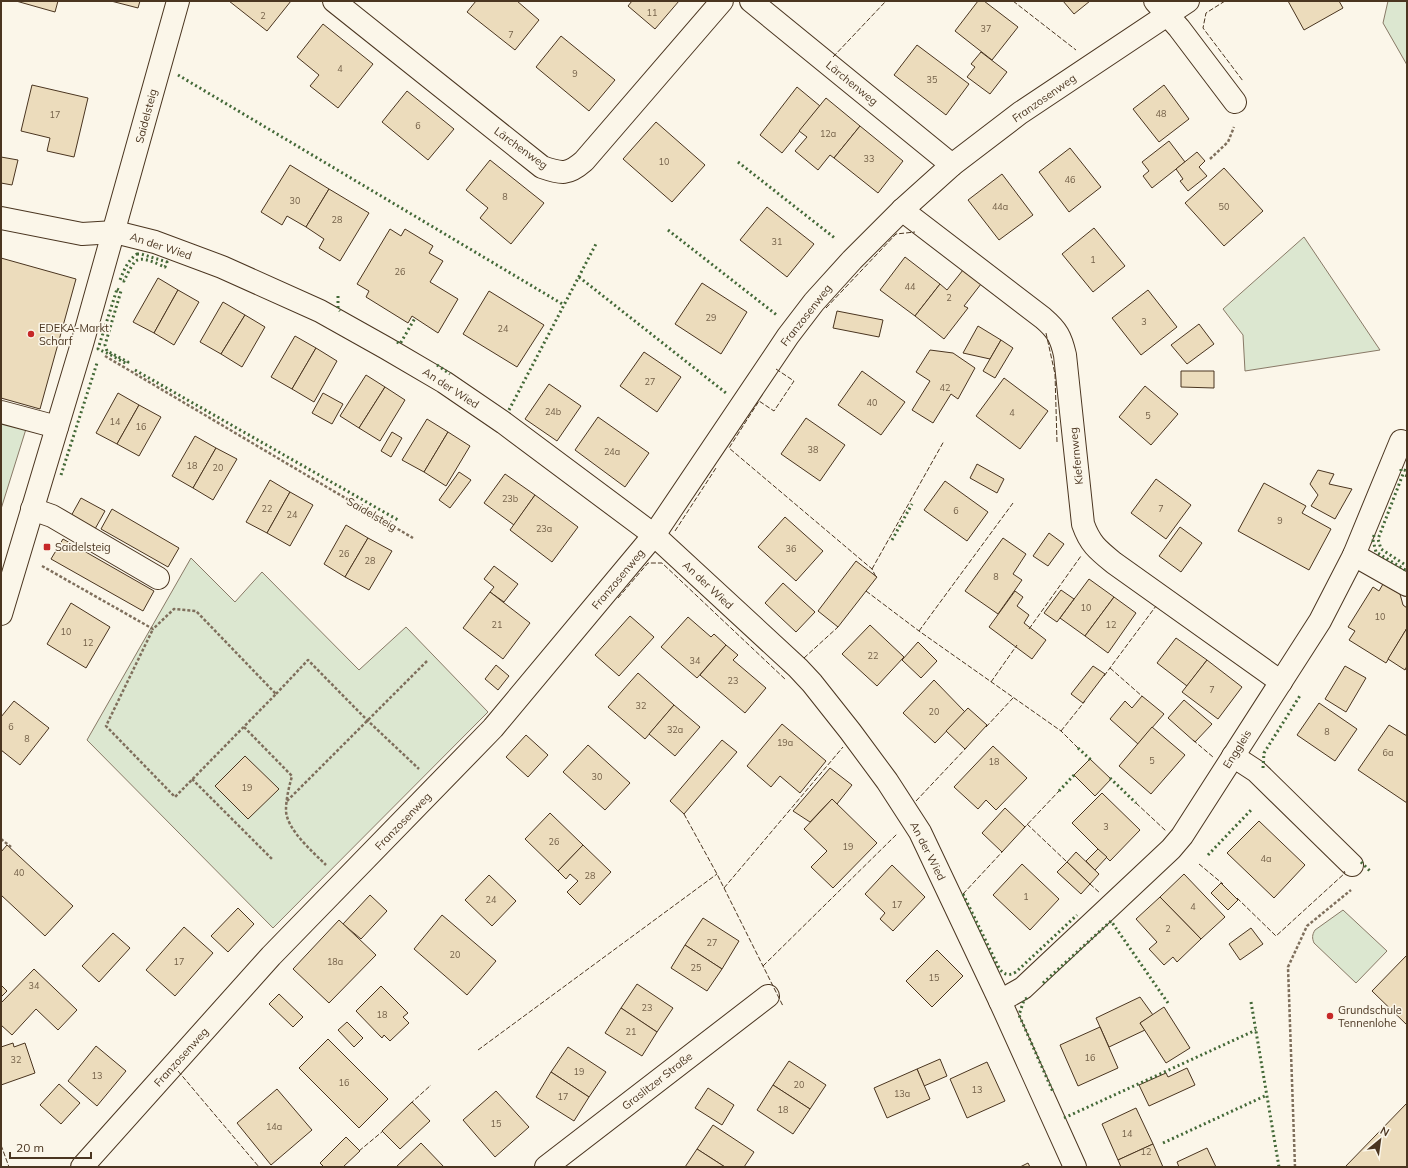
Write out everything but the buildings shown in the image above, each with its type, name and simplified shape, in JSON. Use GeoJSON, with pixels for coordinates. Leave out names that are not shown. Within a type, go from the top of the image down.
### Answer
{"type":"FeatureCollection","features":[{"type":"Feature","properties":{"kind":"street","name":"Saidelsteig"},"geometry":{"type":"LineString","coordinates":[[1,614],[115,232],[178,1]]}},
{"type":"Feature","properties":{"kind":"street","name":"Lärchenweg"},"geometry":{"type":"LineString","coordinates":[[334,1],[542,167],[557,172],[572,171],[584,161],[722,1]]}},
{"type":"Feature","properties":{"kind":"street","name":"Lärchenweg"},"geometry":{"type":"LineString","coordinates":[[751,1],[952,165]]}},
{"type":"Feature","properties":{"kind":"street","name":"Franzosenweg"},"geometry":{"type":"LineString","coordinates":[[82,1167],[271,956],[493,728],[654,535],[788,336],[814,302],[852,260],[902,210],[952,165],[1161,8],[1188,1]]}},
{"type":"Feature","properties":{"kind":"street"},"geometry":{"type":"LineString","coordinates":[[1161,8],[1179,28],[1235,102]]}},
{"type":"Feature","properties":{"kind":"street","name":"Kiefernweg"},"geometry":{"type":"LineString","coordinates":[[902,210],[1043,318],[1054,328],[1062,340],[1065,355],[1083,524],[1088,538],[1097,549],[1114,563],[1281,682]]}},
{"type":"Feature","properties":{"kind":"street"},"geometry":{"type":"LineString","coordinates":[[1,218],[82,234],[115,232]]}},
{"type":"Feature","properties":{"kind":"street","name":"An der Wied"},"geometry":{"type":"LineString","coordinates":[[115,232],[155,242],[222,267],[320,311],[444,382],[504,423],[654,535],[798,668],[812,683],[887,781],[920,832],[1000,1001],[1075,1167]]}},
{"type":"Feature","properties":{"kind":"street"},"geometry":{"type":"LineString","coordinates":[[1,412],[57,427]]}},
{"type":"Feature","properties":{"kind":"street","name":"Enggleis"},"geometry":{"type":"LineString","coordinates":[[1000,1001],[1023,988],[1171,849],[1182,836],[1320,621],[1354,555],[1401,441]]}},
{"type":"Feature","properties":{"kind":"street"},"geometry":{"type":"LineString","coordinates":[[32,509],[52,516],[158,578]]}},
{"type":"Feature","properties":{"kind":"street"},"geometry":{"type":"LineString","coordinates":[[1354,555],[1407,585]]}},
{"type":"Feature","properties":{"kind":"street"},"geometry":{"type":"LineString","coordinates":[[1233,756],[1256,771],[1352,865]]}},
{"type":"Feature","properties":{"kind":"street","name":"Graslitzer Straße"},"geometry":{"type":"LineString","coordinates":[[546,1167],[768,996]]}},
{"type":"Feature","properties":{"kind":"path"},"geometry":{"type":"LineString","coordinates":[[1210,159],[1228,142],[1234,130],[1235,102]]}},
{"type":"Feature","properties":{"kind":"path","name":"Saidelsteig"},"geometry":{"type":"LineString","coordinates":[[82,344],[413,538]]}},
{"type":"Feature","properties":{"kind":"path"},"geometry":{"type":"LineString","coordinates":[[19,553],[153,629]]}},
{"type":"Feature","properties":{"kind":"path"},"geometry":{"type":"LineString","coordinates":[[276,694],[196,611],[174,609],[153,629],[106,726],[175,797],[244,727],[276,694],[308,660],[416,767],[440,783]]}},
{"type":"Feature","properties":{"kind":"path"},"geometry":{"type":"LineString","coordinates":[[287,801],[427,661]]}},
{"type":"Feature","properties":{"kind":"path"},"geometry":{"type":"LineString","coordinates":[[244,727],[292,776],[286,812],[295,833],[343,882]]}},
{"type":"Feature","properties":{"kind":"path"},"geometry":{"type":"LineString","coordinates":[[192,780],[273,860]]}},
{"type":"Feature","properties":{"kind":"path"},"geometry":{"type":"LineString","coordinates":[[1,838],[11,847]]}},
{"type":"Feature","properties":{"kind":"path"},"geometry":{"type":"LineString","coordinates":[[1295,1167],[1288,967],[1307,926],[1354,888]]}},
{"type":"Feature","properties":{"kind":"green space"},"geometry":{"type":"Polygon","coordinates":[[[1388,1],[1407,1],[1407,65],[1383,23],[1388,1]]]}},
{"type":"Feature","properties":{"kind":"green space"},"geometry":{"type":"Polygon","coordinates":[[[1304,237],[1380,350],[1245,371],[1243,335],[1223,309],[1304,237]]]}},
{"type":"Feature","properties":{"kind":"green space"},"geometry":{"type":"Polygon","coordinates":[[[1,422],[26,429],[1,509],[1,422]]]}},
{"type":"Feature","properties":{"kind":"green space"},"geometry":{"type":"Polygon","coordinates":[[[191,558],[235,602],[262,572],[359,670],[406,627],[488,712],[273,928],[87,740],[191,558]]]}},
{"type":"Feature","properties":{"kind":"green space"},"geometry":{"type":"Polygon","coordinates":[[[1343,910],[1387,951],[1356,983],[1314,943],[1313,940],[1315,930],[1343,910]]]}},
{"type":"Feature","properties":{"kind":"hedge"},"geometry":{"type":"LineString","coordinates":[[178,75],[564,305]]}},
{"type":"Feature","properties":{"kind":"hedge"},"geometry":{"type":"LineString","coordinates":[[738,162],[836,239]]}},
{"type":"Feature","properties":{"kind":"hedge"},"geometry":{"type":"LineString","coordinates":[[668,230],[778,316]]}},
{"type":"Feature","properties":{"kind":"hedge"},"geometry":{"type":"LineString","coordinates":[[509,410],[597,242]]}},
{"type":"Feature","properties":{"kind":"hedge"},"geometry":{"type":"LineString","coordinates":[[137,254],[167,262],[165,267],[149,260],[137,260],[131,267],[124,281],[120,280],[129,262],[137,254]]}},
{"type":"Feature","properties":{"kind":"hedge"},"geometry":{"type":"LineString","coordinates":[[579,277],[726,393]]}},
{"type":"Feature","properties":{"kind":"hedge"},"geometry":{"type":"LineString","coordinates":[[117,289],[121,291],[105,345],[107,351],[128,362],[127,364],[98,349],[117,289]]}},
{"type":"Feature","properties":{"kind":"hedge"},"geometry":{"type":"LineString","coordinates":[[338,296],[338,309],[340,311]]}},
{"type":"Feature","properties":{"kind":"hedge"},"geometry":{"type":"LineString","coordinates":[[397,342],[400,344],[415,318]]}},
{"type":"Feature","properties":{"kind":"hedge"},"geometry":{"type":"LineString","coordinates":[[61,475],[97,363]]}},
{"type":"Feature","properties":{"kind":"hedge"},"geometry":{"type":"LineString","coordinates":[[437,365],[450,374]]}},
{"type":"Feature","properties":{"kind":"hedge"},"geometry":{"type":"LineString","coordinates":[[135,370],[398,520]]}},
{"type":"Feature","properties":{"kind":"hedge"},"geometry":{"type":"LineString","coordinates":[[1401,471],[1401,469],[1407,471]]}},
{"type":"Feature","properties":{"kind":"hedge"},"geometry":{"type":"LineString","coordinates":[[1407,476],[1403,474],[1378,539],[1381,549],[1407,566]]}},
{"type":"Feature","properties":{"kind":"hedge"},"geometry":{"type":"LineString","coordinates":[[892,540],[912,504]]}},
{"type":"Feature","properties":{"kind":"hedge"},"geometry":{"type":"LineString","coordinates":[[1374,535],[1373,540],[1376,552],[1407,571]]}},
{"type":"Feature","properties":{"kind":"hedge"},"geometry":{"type":"LineString","coordinates":[[1263,768],[1264,753],[1301,694]]}},
{"type":"Feature","properties":{"kind":"hedge"},"geometry":{"type":"LineString","coordinates":[[1078,748],[1091,760]]}},
{"type":"Feature","properties":{"kind":"hedge"},"geometry":{"type":"LineString","coordinates":[[1059,791],[1075,774]]}},
{"type":"Feature","properties":{"kind":"hedge"},"geometry":{"type":"LineString","coordinates":[[1110,778],[1136,803]]}},
{"type":"Feature","properties":{"kind":"hedge"},"geometry":{"type":"LineString","coordinates":[[1208,855],[1252,809]]}},
{"type":"Feature","properties":{"kind":"hedge"},"geometry":{"type":"LineString","coordinates":[[1361,862],[1370,871]]}},
{"type":"Feature","properties":{"kind":"hedge"},"geometry":{"type":"LineString","coordinates":[[963,894],[998,966],[1001,971],[1006,974],[1013,974],[1016,972],[1077,915]]}},
{"type":"Feature","properties":{"kind":"hedge"},"geometry":{"type":"LineString","coordinates":[[1043,983],[1111,921],[1168,1003]]}},
{"type":"Feature","properties":{"kind":"hedge"},"geometry":{"type":"LineString","coordinates":[[1027,998],[1024,1000],[1019,1015],[1053,1092]]}},
{"type":"Feature","properties":{"kind":"hedge"},"geometry":{"type":"LineString","coordinates":[[1251,1002],[1279,1167]]}},
{"type":"Feature","properties":{"kind":"hedge"},"geometry":{"type":"LineString","coordinates":[[1064,1118],[1256,1030]]}},
{"type":"Feature","properties":{"kind":"hedge"},"geometry":{"type":"LineString","coordinates":[[1163,1143],[1267,1095]]}},
{"type":"Feature","properties":{"kind":"fence"},"geometry":{"type":"LineString","coordinates":[[833,57],[886,1]]}},
{"type":"Feature","properties":{"kind":"fence"},"geometry":{"type":"LineString","coordinates":[[1013,1],[1076,50]]}},
{"type":"Feature","properties":{"kind":"fence"},"geometry":{"type":"LineString","coordinates":[[1225,1],[1206,13],[1203,28],[1243,81]]}},
{"type":"Feature","properties":{"kind":"fence"},"geometry":{"type":"LineString","coordinates":[[826,308],[896,234],[915,232]]}},
{"type":"Feature","properties":{"kind":"fence"},"geometry":{"type":"LineString","coordinates":[[1046,333],[1055,374],[1057,442]]}},
{"type":"Feature","properties":{"kind":"fence"},"geometry":{"type":"LineString","coordinates":[[776,369],[794,381],[774,411],[759,401],[729,448],[872,569],[876,577]]}},
{"type":"Feature","properties":{"kind":"fence"},"geometry":{"type":"LineString","coordinates":[[872,569],[944,441]]}},
{"type":"Feature","properties":{"kind":"fence"},"geometry":{"type":"LineString","coordinates":[[675,531],[716,468]]}},
{"type":"Feature","properties":{"kind":"fence"},"geometry":{"type":"LineString","coordinates":[[919,631],[1013,503]]}},
{"type":"Feature","properties":{"kind":"fence"},"geometry":{"type":"LineString","coordinates":[[1029,629],[1081,556]]}},
{"type":"Feature","properties":{"kind":"fence"},"geometry":{"type":"LineString","coordinates":[[618,598],[648,563],[662,563],[786,680]]}},
{"type":"Feature","properties":{"kind":"fence"},"geometry":{"type":"LineString","coordinates":[[866,591],[919,631],[1061,731],[1078,748]]}},
{"type":"Feature","properties":{"kind":"fence"},"geometry":{"type":"LineString","coordinates":[[1104,676],[1156,606]]}},
{"type":"Feature","properties":{"kind":"fence"},"geometry":{"type":"LineString","coordinates":[[804,658],[838,627]]}},
{"type":"Feature","properties":{"kind":"fence"},"geometry":{"type":"LineString","coordinates":[[991,682],[1017,645]]}},
{"type":"Feature","properties":{"kind":"fence"},"geometry":{"type":"LineString","coordinates":[[1110,668],[1143,697]]}},
{"type":"Feature","properties":{"kind":"fence"},"geometry":{"type":"LineString","coordinates":[[986,727],[1013,698]]}},
{"type":"Feature","properties":{"kind":"fence"},"geometry":{"type":"LineString","coordinates":[[1061,731],[1085,701]]}},
{"type":"Feature","properties":{"kind":"fence"},"geometry":{"type":"LineString","coordinates":[[1193,740],[1213,757]]}},
{"type":"Feature","properties":{"kind":"fence"},"geometry":{"type":"LineString","coordinates":[[724,888],[843,747]]}},
{"type":"Feature","properties":{"kind":"fence"},"geometry":{"type":"LineString","coordinates":[[916,801],[967,747]]}},
{"type":"Feature","properties":{"kind":"fence"},"geometry":{"type":"LineString","coordinates":[[1023,829],[1059,791]]}},
{"type":"Feature","properties":{"kind":"fence"},"geometry":{"type":"LineString","coordinates":[[1136,803],[1166,831]]}},
{"type":"Feature","properties":{"kind":"fence"},"geometry":{"type":"LineString","coordinates":[[684,814],[717,874],[783,1006]]}},
{"type":"Feature","properties":{"kind":"fence"},"geometry":{"type":"LineString","coordinates":[[1027,824],[1067,862]]}},
{"type":"Feature","properties":{"kind":"fence"},"geometry":{"type":"LineString","coordinates":[[763,966],[897,834]]}},
{"type":"Feature","properties":{"kind":"fence"},"geometry":{"type":"LineString","coordinates":[[963,894],[1003,851]]}},
{"type":"Feature","properties":{"kind":"fence"},"geometry":{"type":"LineString","coordinates":[[1199,864],[1223,884]]}},
{"type":"Feature","properties":{"kind":"fence"},"geometry":{"type":"LineString","coordinates":[[1237,898],[1276,936],[1345,873],[1344,871]]}},
{"type":"Feature","properties":{"kind":"fence"},"geometry":{"type":"LineString","coordinates":[[478,1050],[717,874]]}},
{"type":"Feature","properties":{"kind":"fence"},"geometry":{"type":"LineString","coordinates":[[1090,884],[1100,893]]}},
{"type":"Feature","properties":{"kind":"fence"},"geometry":{"type":"LineString","coordinates":[[178,1071],[259,1167]]}},
{"type":"Feature","properties":{"kind":"fence"},"geometry":{"type":"LineString","coordinates":[[410,1104],[431,1085]]}},
{"type":"Feature","properties":{"kind":"fence"},"geometry":{"type":"LineString","coordinates":[[359,1151],[383,1131]]}},
{"type":"Feature","properties":{"kind":"fence"},"geometry":{"type":"LineString","coordinates":[[1,1145],[9,1167]]}},
{"type":"Feature","properties":{"kind":"place","name":"EDEKA-Markt Scharf"},"geometry":{"type":"Point","coordinates":[31,334]}},
{"type":"Feature","properties":{"kind":"place","name":"Saidelsteig"},"geometry":{"type":"Point","coordinates":[47,547]}},
{"type":"Feature","properties":{"kind":"place","name":"Grundschule Tennenlohe"},"geometry":{"type":"Point","coordinates":[1330,1016]}}]}
